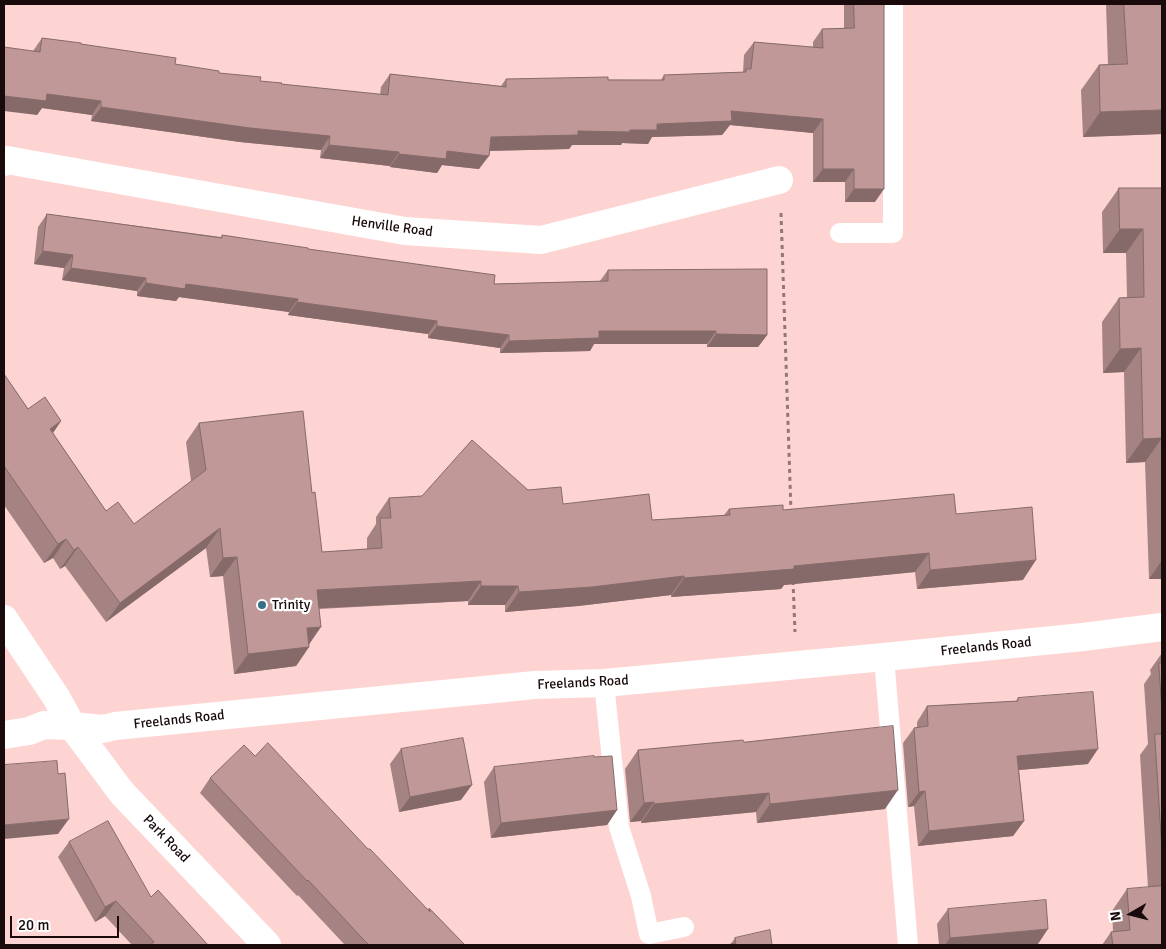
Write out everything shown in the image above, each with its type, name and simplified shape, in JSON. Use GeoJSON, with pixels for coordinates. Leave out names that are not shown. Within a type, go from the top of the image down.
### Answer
{"type":"FeatureCollection","features":[{"type":"Feature","properties":{"kind":"street","name":"Henville Road"},"geometry":{"type":"LineString","coordinates":[[4,162],[7,160],[405,231],[541,240],[780,180]]}},
{"type":"Feature","properties":{"kind":"street","name":"Park Road"},"geometry":{"type":"LineString","coordinates":[[4,619],[56,697],[72,726],[122,794],[267,945]]}},
{"type":"Feature","properties":{"kind":"street","name":"Freelands Road"},"geometry":{"type":"LineString","coordinates":[[4,734],[29,731],[44,726],[103,729],[115,726],[535,685],[604,684],[1083,637],[1162,627]]}},
{"type":"Feature","properties":{"kind":"lane"},"geometry":{"type":"LineString","coordinates":[[840,233],[893,232],[893,4]]}},
{"type":"Feature","properties":{"kind":"lane"},"geometry":{"type":"LineString","coordinates":[[884,657],[908,945]]}},
{"type":"Feature","properties":{"kind":"lane"},"geometry":{"type":"LineString","coordinates":[[604,684],[620,827],[641,896],[649,934],[684,927]]}},
{"type":"Feature","properties":{"kind":"path"},"geometry":{"type":"LineString","coordinates":[[780,180],[791,517]]}},
{"type":"Feature","properties":{"kind":"path"},"geometry":{"type":"LineString","coordinates":[[793,576],[796,665]]}},
{"type":"Feature","properties":{"kind":"building"},"geometry":{"type":"Polygon","coordinates":[[[854,4],[884,4],[884,189],[854,189],[854,169],[823,169],[823,119],[731,111],[732,121],[657,124],[657,130],[630,130],[630,132],[578,131],[578,135],[491,137],[489,156],[447,151],[446,159],[329,145],[330,136],[250,128],[101,107],[101,101],[47,94],[46,101],[4,96],[4,47],[40,52],[42,38],[176,58],[175,64],[219,71],[219,73],[261,77],[260,81],[388,95],[390,74],[506,87],[506,79],[608,77],[608,80],[664,80],[664,75],[746,72],[746,69],[751,69],[754,42],[823,48],[822,29],[854,28],[854,4]]]}},
{"type":"Feature","properties":{"kind":"building"},"geometry":{"type":"Polygon","coordinates":[[[1124,4],[1162,4],[1162,110],[1100,112],[1099,65],[1127,64],[1124,4]]]}},
{"type":"Feature","properties":{"kind":"building"},"geometry":{"type":"Polygon","coordinates":[[[1119,188],[1162,188],[1162,438],[1143,439],[1141,348],[1120,349],[1119,298],[1144,297],[1143,229],[1120,229],[1119,188]]]}},
{"type":"Feature","properties":{"kind":"building"},"geometry":{"type":"Polygon","coordinates":[[[47,214],[222,238],[222,235],[495,275],[494,284],[608,281],[608,270],[767,269],[767,335],[716,334],[716,331],[599,331],[599,338],[509,341],[509,335],[437,326],[437,321],[297,302],[298,299],[186,284],[185,289],[146,283],[146,278],[71,268],[73,255],[43,251],[47,214]]]}},
{"type":"Feature","properties":{"kind":"building"},"geometry":{"type":"Polygon","coordinates":[[[4,374],[28,409],[45,397],[61,421],[50,429],[106,511],[118,502],[134,524],[206,470],[199,423],[303,411],[312,493],[315,492],[322,552],[382,548],[380,518],[391,518],[389,498],[422,496],[472,440],[528,490],[561,487],[563,504],[649,494],[652,520],[730,515],[729,509],[783,505],[783,510],[954,494],[956,514],[1032,507],[1036,560],[930,570],[929,553],[794,566],[794,569],[684,578],[684,576],[592,587],[519,592],[518,586],[481,586],[481,581],[317,590],[321,627],[307,628],[309,647],[248,654],[237,557],[223,558],[220,528],[120,603],[78,547],[74,550],[66,539],[58,544],[4,466],[4,374]]]}},
{"type":"Feature","properties":{"kind":"building"},"geometry":{"type":"Polygon","coordinates":[[[1159,663],[1162,663],[1162,711],[1159,663]]]}},
{"type":"Feature","properties":{"kind":"building"},"geometry":{"type":"Polygon","coordinates":[[[1093,692],[1098,749],[1017,756],[1024,821],[929,831],[925,791],[919,792],[914,728],[928,726],[927,706],[1018,701],[1018,698],[1093,692]]]}},
{"type":"Feature","properties":{"kind":"building"},"geometry":{"type":"Polygon","coordinates":[[[893,726],[898,790],[770,804],[769,793],[654,804],[654,802],[644,803],[638,750],[743,740],[744,742],[893,726]]]}},
{"type":"Feature","properties":{"kind":"building"},"geometry":{"type":"Polygon","coordinates":[[[1155,734],[1162,734],[1162,851],[1155,734]]]}},
{"type":"Feature","properties":{"kind":"building"},"geometry":{"type":"Polygon","coordinates":[[[463,738],[472,785],[410,797],[401,749],[463,738]]]}},
{"type":"Feature","properties":{"kind":"building"},"geometry":{"type":"Polygon","coordinates":[[[268,743],[368,849],[465,945],[369,945],[363,939],[210,778],[244,745],[255,756],[268,743]]]}},
{"type":"Feature","properties":{"kind":"building"},"geometry":{"type":"Polygon","coordinates":[[[594,756],[612,756],[617,810],[501,823],[494,767],[594,756]]]}},
{"type":"Feature","properties":{"kind":"building"},"geometry":{"type":"Polygon","coordinates":[[[57,761],[58,774],[65,773],[69,819],[4,825],[4,765],[57,761]]]}},
{"type":"Feature","properties":{"kind":"building"},"geometry":{"type":"Polygon","coordinates":[[[108,821],[151,897],[158,890],[208,945],[150,945],[154,942],[116,901],[105,907],[69,842],[108,821]]]}},
{"type":"Feature","properties":{"kind":"building"},"geometry":{"type":"Polygon","coordinates":[[[1162,886],[1162,945],[1113,945],[1111,932],[1130,930],[1127,889],[1162,886]]]}},
{"type":"Feature","properties":{"kind":"building"},"geometry":{"type":"Polygon","coordinates":[[[1046,900],[1048,929],[950,938],[948,909],[1046,900]]]}},
{"type":"Feature","properties":{"kind":"building"},"geometry":{"type":"Polygon","coordinates":[[[770,930],[772,945],[727,945],[736,943],[735,938],[770,930]]]}},
{"type":"Feature","properties":{"kind":"place","name":"Trinity"},"geometry":{"type":"Point","coordinates":[262,605]}}]}
